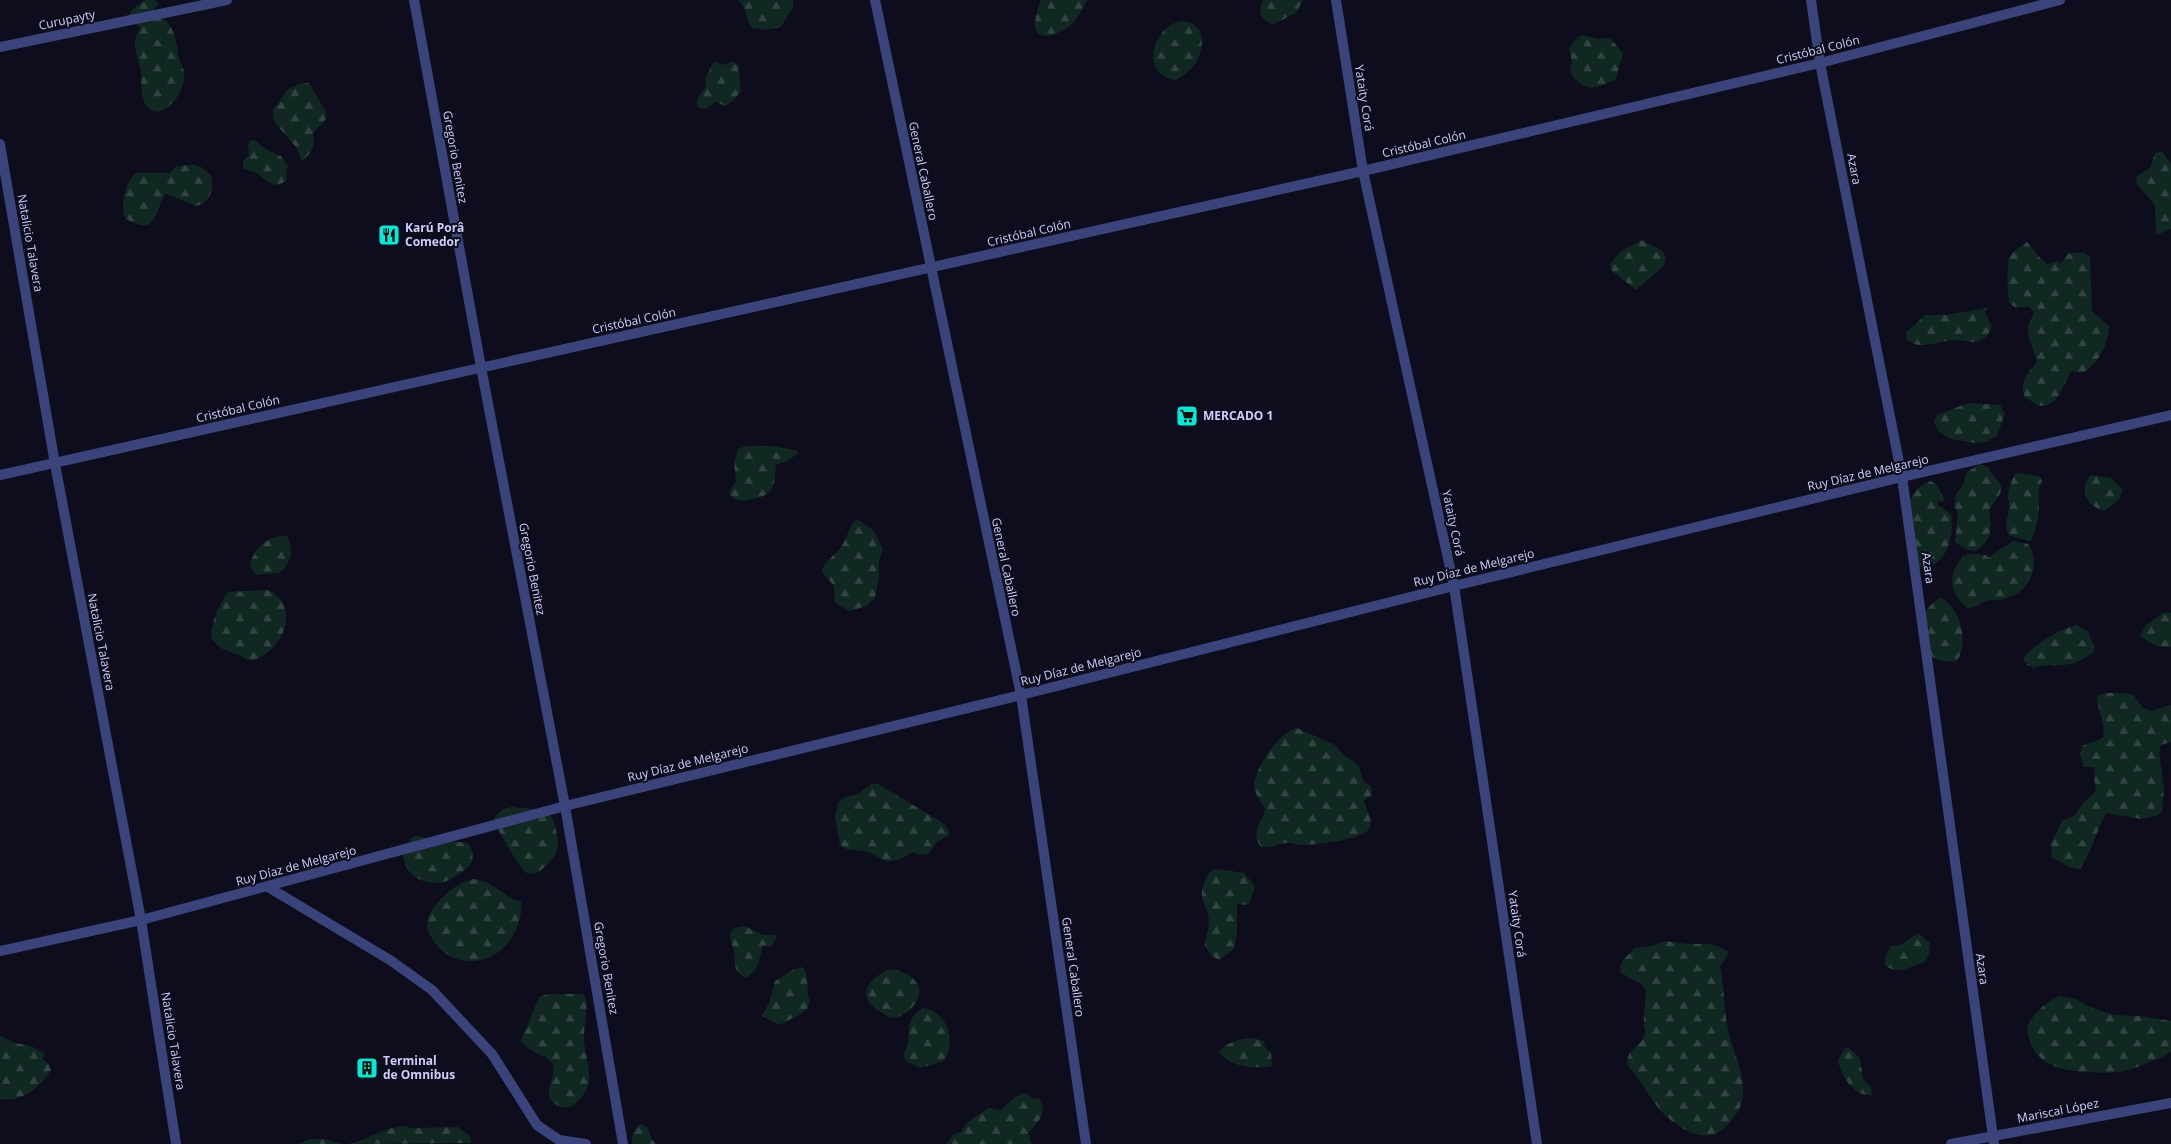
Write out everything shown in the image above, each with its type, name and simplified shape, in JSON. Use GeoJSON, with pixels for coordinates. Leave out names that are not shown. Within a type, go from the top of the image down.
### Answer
{"type":"FeatureCollection","features":[{"type":"Feature","properties":{"kind":"street","name":"Curupayty"},"geometry":{"type":"LineString","coordinates":[[0,46],[227,0]]}},
{"type":"Feature","properties":{"kind":"street","name":"Gregorio Benitez"},"geometry":{"type":"LineString","coordinates":[[414,0],[481,367],[565,806],[623,1144]]}},
{"type":"Feature","properties":{"kind":"street","name":"General Caballero"},"geometry":{"type":"LineString","coordinates":[[875,0],[1021,695],[1086,1144]]}},
{"type":"Feature","properties":{"kind":"street","name":"Yataity Corá"},"geometry":{"type":"LineString","coordinates":[[1336,0],[1363,171],[1454,586],[1537,1144]]}},
{"type":"Feature","properties":{"kind":"street","name":"Azara"},"geometry":{"type":"LineString","coordinates":[[1811,0],[1820,63],[1902,477],[1993,1140]]}},
{"type":"Feature","properties":{"kind":"street","name":"Cristóbal Colón"},"geometry":{"type":"LineString","coordinates":[[0,475],[1363,171],[1820,63],[2060,0]]}},
{"type":"Feature","properties":{"kind":"street","name":"Natalicio Talavera"},"geometry":{"type":"LineString","coordinates":[[0,144],[55,464],[141,920],[176,1144]]}},
{"type":"Feature","properties":{"kind":"street","name":"Ruy Díaz de Melgarejo"},"geometry":{"type":"LineString","coordinates":[[0,951],[141,920],[565,806],[1021,695],[1454,586],[1902,477],[2171,415]]}},
{"type":"Feature","properties":{"kind":"street"},"geometry":{"type":"LineString","coordinates":[[268,887],[390,960],[432,990],[492,1054],[537,1125],[559,1140],[586,1144]]}},
{"type":"Feature","properties":{"kind":"street","name":"Mariscal López"},"geometry":{"type":"LineString","coordinates":[[1950,1144],[1993,1140],[2171,1102]]}},
{"type":"Feature","properties":{"kind":"green space"},"geometry":{"type":"Polygon","coordinates":[[[145,0],[154,0],[159,3],[153,12],[155,18],[164,19],[173,30],[184,72],[183,85],[177,97],[168,107],[157,112],[151,110],[144,102],[141,73],[135,45],[135,39],[140,28],[129,17],[133,9],[145,0]]]}},
{"type":"Feature","properties":{"kind":"green space"},"geometry":{"type":"Polygon","coordinates":[[[738,0],[793,0],[793,7],[781,27],[767,30],[752,28],[744,7],[738,0]]]}},
{"type":"Feature","properties":{"kind":"green space"},"geometry":{"type":"Polygon","coordinates":[[[1040,0],[1087,0],[1072,24],[1058,33],[1047,36],[1037,32],[1035,27],[1040,0]]]}},
{"type":"Feature","properties":{"kind":"green space"},"geometry":{"type":"Polygon","coordinates":[[[1263,0],[1303,0],[1296,13],[1274,24],[1270,24],[1261,14],[1263,0]]]}},
{"type":"Feature","properties":{"kind":"green space"},"geometry":{"type":"Polygon","coordinates":[[[1183,21],[1192,24],[1198,29],[1201,34],[1202,46],[1195,64],[1176,80],[1164,76],[1157,69],[1154,60],[1154,50],[1164,31],[1173,24],[1183,21]]]}},
{"type":"Feature","properties":{"kind":"green space"},"geometry":{"type":"Polygon","coordinates":[[[1583,35],[1598,39],[1610,38],[1623,53],[1616,79],[1592,88],[1582,85],[1571,74],[1570,66],[1572,63],[1569,48],[1578,37],[1583,35]]]}},
{"type":"Feature","properties":{"kind":"green space"},"geometry":{"type":"Polygon","coordinates":[[[732,61],[738,65],[741,91],[734,100],[725,106],[715,102],[706,109],[699,108],[697,100],[704,90],[705,77],[713,64],[716,62],[724,65],[732,61]]]}},
{"type":"Feature","properties":{"kind":"green space"},"geometry":{"type":"Polygon","coordinates":[[[301,83],[309,83],[325,110],[327,117],[313,134],[314,142],[312,149],[302,161],[296,147],[276,124],[273,117],[273,110],[287,90],[301,83]]]}},
{"type":"Feature","properties":{"kind":"green space"},"geometry":{"type":"Polygon","coordinates":[[[251,140],[281,156],[288,166],[286,172],[287,180],[275,185],[256,173],[243,168],[243,161],[249,155],[248,144],[251,140]]]}},
{"type":"Feature","properties":{"kind":"green space"},"geometry":{"type":"Polygon","coordinates":[[[2162,151],[2171,164],[2171,229],[2156,235],[2155,205],[2136,183],[2137,176],[2150,168],[2155,153],[2162,151]]]}},
{"type":"Feature","properties":{"kind":"green space"},"geometry":{"type":"Polygon","coordinates":[[[194,165],[201,167],[211,175],[212,190],[205,202],[196,206],[166,194],[150,224],[137,224],[125,218],[123,207],[124,194],[129,182],[136,173],[169,173],[177,166],[194,165]]]}},
{"type":"Feature","properties":{"kind":"green space"},"geometry":{"type":"Polygon","coordinates":[[[1641,240],[1663,251],[1666,258],[1664,266],[1636,290],[1612,271],[1610,264],[1620,252],[1641,240]]]}},
{"type":"Feature","properties":{"kind":"green space"},"geometry":{"type":"Polygon","coordinates":[[[2027,242],[2041,259],[2048,264],[2056,261],[2061,263],[2069,253],[2084,253],[2090,257],[2092,311],[2109,326],[2105,344],[2096,362],[2084,372],[2071,371],[2059,395],[2050,404],[2044,406],[2029,400],[2024,396],[2023,391],[2025,378],[2037,362],[2028,334],[2028,327],[2034,312],[2029,307],[2015,307],[2009,303],[2008,299],[2009,258],[2027,242]]]}},
{"type":"Feature","properties":{"kind":"green space"},"geometry":{"type":"Polygon","coordinates":[[[1988,308],[1985,312],[1992,326],[1987,335],[1977,342],[1950,340],[1917,345],[1906,339],[1907,332],[1925,315],[1945,315],[1988,308]]]}},
{"type":"Feature","properties":{"kind":"green space"},"geometry":{"type":"Polygon","coordinates":[[[1968,403],[2000,405],[2005,414],[1997,436],[1986,442],[1975,443],[1951,439],[1938,431],[1934,421],[1937,415],[1968,403]]]}},
{"type":"Feature","properties":{"kind":"green space"},"geometry":{"type":"Polygon","coordinates":[[[745,446],[773,446],[795,450],[799,453],[787,461],[776,465],[774,483],[766,494],[746,500],[734,499],[729,493],[736,481],[734,462],[738,449],[745,446]]]}},
{"type":"Feature","properties":{"kind":"green space"},"geometry":{"type":"Polygon","coordinates":[[[1980,464],[1988,467],[2002,487],[2000,494],[1989,510],[1990,533],[1988,538],[1976,551],[1968,550],[1955,542],[1958,512],[1954,506],[1956,494],[1963,485],[1966,473],[1980,464]]]}},
{"type":"Feature","properties":{"kind":"green space"},"geometry":{"type":"Polygon","coordinates":[[[2015,474],[2039,476],[2042,481],[2039,492],[2037,521],[2031,541],[2010,536],[2006,529],[2009,488],[2015,474]]]}},
{"type":"Feature","properties":{"kind":"green space"},"geometry":{"type":"Polygon","coordinates":[[[2090,475],[2111,478],[2123,490],[2119,500],[2104,511],[2093,505],[2086,497],[2085,487],[2090,475]]]}},
{"type":"Feature","properties":{"kind":"green space"},"geometry":{"type":"Polygon","coordinates":[[[1931,481],[1937,485],[1945,501],[1937,502],[1938,505],[1951,514],[1950,542],[1942,558],[1935,564],[1927,567],[1917,567],[1911,540],[1915,529],[1910,499],[1919,487],[1931,481]]]}},
{"type":"Feature","properties":{"kind":"green space"},"geometry":{"type":"Polygon","coordinates":[[[857,519],[873,530],[883,549],[879,560],[879,579],[875,598],[867,606],[849,611],[835,602],[834,586],[822,572],[827,561],[841,547],[857,519]]]}},
{"type":"Feature","properties":{"kind":"green space"},"geometry":{"type":"Polygon","coordinates":[[[287,536],[291,551],[287,565],[279,573],[256,575],[250,566],[254,554],[268,540],[274,537],[287,536]]]}},
{"type":"Feature","properties":{"kind":"green space"},"geometry":{"type":"Polygon","coordinates":[[[2013,541],[2028,544],[2031,550],[2034,568],[2030,580],[2016,594],[2000,600],[1989,600],[1967,608],[1958,598],[1953,587],[1953,575],[1959,561],[1968,554],[1986,555],[1989,558],[2013,541]]]}},
{"type":"Feature","properties":{"kind":"green space"},"geometry":{"type":"Polygon","coordinates":[[[268,590],[277,596],[283,604],[286,613],[286,622],[279,640],[264,655],[252,660],[219,647],[211,637],[216,613],[228,592],[268,590]]]}},
{"type":"Feature","properties":{"kind":"green space"},"geometry":{"type":"Polygon","coordinates":[[[1941,598],[1954,610],[1961,626],[1961,653],[1957,661],[1942,661],[1932,657],[1918,635],[1920,624],[1928,608],[1941,598]]]}},
{"type":"Feature","properties":{"kind":"green space"},"geometry":{"type":"Polygon","coordinates":[[[2163,613],[2171,613],[2171,647],[2156,646],[2140,636],[2145,626],[2163,613]]]}},
{"type":"Feature","properties":{"kind":"green space"},"geometry":{"type":"Polygon","coordinates":[[[2076,625],[2089,632],[2091,640],[2095,645],[2094,652],[2070,664],[2034,668],[2027,665],[2023,659],[2032,649],[2054,634],[2076,625]]]}},
{"type":"Feature","properties":{"kind":"green space"},"geometry":{"type":"Polygon","coordinates":[[[2104,693],[2127,693],[2134,696],[2143,708],[2151,711],[2171,705],[2171,742],[2161,745],[2159,752],[2164,789],[2162,812],[2156,816],[2141,819],[2106,813],[2080,869],[2072,868],[2052,858],[2051,843],[2062,821],[2075,815],[2084,802],[2096,791],[2095,769],[2094,767],[2084,767],[2080,754],[2082,746],[2103,738],[2104,732],[2097,696],[2104,693]]]}},
{"type":"Feature","properties":{"kind":"green space"},"geometry":{"type":"Polygon","coordinates":[[[1297,728],[1335,745],[1343,754],[1359,766],[1363,780],[1372,788],[1371,796],[1364,800],[1371,821],[1369,829],[1365,833],[1328,843],[1301,845],[1289,843],[1261,847],[1256,831],[1265,809],[1254,787],[1255,779],[1263,761],[1275,743],[1297,728]]]}},
{"type":"Feature","properties":{"kind":"green space"},"geometry":{"type":"Polygon","coordinates":[[[871,784],[878,784],[940,821],[946,826],[950,834],[937,842],[928,854],[921,855],[913,852],[901,859],[887,862],[868,852],[846,849],[840,845],[835,817],[838,803],[843,798],[858,794],[871,784]]]}},
{"type":"Feature","properties":{"kind":"green space"},"geometry":{"type":"Polygon","coordinates":[[[513,807],[547,813],[550,815],[556,829],[558,845],[555,855],[547,865],[532,874],[527,873],[519,865],[494,822],[492,825],[499,812],[513,807]]]}},
{"type":"Feature","properties":{"kind":"green space"},"geometry":{"type":"Polygon","coordinates":[[[414,836],[467,843],[471,847],[472,852],[471,864],[455,876],[441,883],[427,882],[419,879],[412,874],[404,860],[407,844],[414,836]]]}},
{"type":"Feature","properties":{"kind":"green space"},"geometry":{"type":"Polygon","coordinates":[[[1215,869],[1244,873],[1255,886],[1249,905],[1237,904],[1237,933],[1234,949],[1219,960],[1212,956],[1205,946],[1209,923],[1202,898],[1203,887],[1208,875],[1215,869]]]}},
{"type":"Feature","properties":{"kind":"green space"},"geometry":{"type":"Polygon","coordinates":[[[474,879],[488,883],[511,898],[521,901],[521,912],[519,923],[508,943],[490,957],[468,961],[448,955],[439,948],[427,930],[427,926],[434,906],[449,891],[464,882],[474,879]]]}},
{"type":"Feature","properties":{"kind":"green space"},"geometry":{"type":"Polygon","coordinates":[[[745,926],[763,935],[776,935],[777,938],[770,947],[763,945],[756,968],[746,978],[738,973],[730,934],[734,928],[745,926]]]}},
{"type":"Feature","properties":{"kind":"green space"},"geometry":{"type":"Polygon","coordinates":[[[1918,933],[1930,943],[1929,954],[1925,962],[1900,970],[1895,970],[1885,965],[1885,958],[1890,947],[1902,944],[1918,933]]]}},
{"type":"Feature","properties":{"kind":"green space"},"geometry":{"type":"Polygon","coordinates":[[[1665,941],[1711,944],[1727,950],[1728,954],[1720,967],[1729,1035],[1740,1068],[1743,1091],[1742,1102],[1737,1113],[1724,1128],[1712,1135],[1698,1135],[1684,1129],[1667,1117],[1627,1065],[1631,1051],[1642,1040],[1645,1033],[1646,990],[1641,984],[1621,973],[1620,966],[1635,948],[1651,946],[1665,941]]]}},
{"type":"Feature","properties":{"kind":"green space"},"geometry":{"type":"Polygon","coordinates":[[[802,967],[807,978],[810,1001],[807,1009],[779,1025],[762,1016],[769,1003],[775,981],[794,969],[802,967]]]}},
{"type":"Feature","properties":{"kind":"green space"},"geometry":{"type":"Polygon","coordinates":[[[889,969],[901,972],[912,978],[919,988],[917,1000],[913,1006],[906,1013],[895,1018],[887,1016],[874,1007],[868,1001],[866,995],[874,979],[889,969]]]}},
{"type":"Feature","properties":{"kind":"green space"},"geometry":{"type":"Polygon","coordinates":[[[548,994],[584,994],[586,999],[584,1040],[589,1081],[587,1089],[582,1096],[575,1104],[569,1107],[557,1105],[549,1096],[553,1074],[552,1063],[529,1049],[521,1041],[539,997],[548,994]]]}},
{"type":"Feature","properties":{"kind":"green space"},"geometry":{"type":"Polygon","coordinates":[[[2060,996],[2076,999],[2090,1007],[2113,1015],[2139,1016],[2171,1021],[2171,1051],[2162,1057],[2139,1066],[2111,1073],[2075,1071],[2046,1062],[2039,1057],[2034,1049],[2029,1039],[2027,1027],[2040,1009],[2060,996]]]}},
{"type":"Feature","properties":{"kind":"green space"},"geometry":{"type":"Polygon","coordinates":[[[923,1008],[939,1015],[944,1021],[950,1036],[950,1045],[944,1061],[921,1068],[906,1061],[903,1054],[907,1048],[912,1019],[923,1008]]]}},
{"type":"Feature","properties":{"kind":"green space"},"geometry":{"type":"Polygon","coordinates":[[[0,1036],[15,1043],[31,1046],[45,1054],[42,1059],[49,1064],[51,1070],[36,1088],[15,1099],[0,1099],[0,1036]]]}},
{"type":"Feature","properties":{"kind":"green space"},"geometry":{"type":"Polygon","coordinates":[[[1251,1038],[1264,1041],[1265,1048],[1271,1053],[1272,1065],[1270,1067],[1249,1067],[1235,1064],[1223,1057],[1219,1051],[1226,1045],[1251,1038]]]}},
{"type":"Feature","properties":{"kind":"green space"},"geometry":{"type":"Polygon","coordinates":[[[1845,1048],[1849,1048],[1860,1058],[1863,1079],[1871,1087],[1872,1095],[1860,1093],[1850,1085],[1842,1073],[1838,1060],[1845,1048]]]}},
{"type":"Feature","properties":{"kind":"green space"},"geometry":{"type":"Polygon","coordinates":[[[1023,1093],[1034,1099],[1039,1098],[1043,1109],[1038,1122],[1027,1135],[1030,1135],[1030,1142],[1033,1144],[946,1144],[954,1134],[961,1132],[968,1122],[988,1108],[1001,1110],[1015,1097],[1023,1093]]]}},
{"type":"Feature","properties":{"kind":"green space"},"geometry":{"type":"Polygon","coordinates":[[[640,1124],[647,1127],[652,1140],[656,1144],[632,1144],[633,1133],[640,1124]]]}},
{"type":"Feature","properties":{"kind":"green space"},"geometry":{"type":"Polygon","coordinates":[[[404,1126],[411,1128],[458,1127],[470,1136],[471,1143],[350,1144],[404,1126]]]}},
{"type":"Feature","properties":{"kind":"green space"},"geometry":{"type":"Polygon","coordinates":[[[309,1139],[324,1139],[342,1144],[299,1144],[309,1139]]]}},
{"type":"Feature","properties":{"kind":"place","name":"Karú Porâ Comedor"},"geometry":{"type":"Point","coordinates":[389,235]}},
{"type":"Feature","properties":{"kind":"place","name":"MERCADO 1"},"geometry":{"type":"Point","coordinates":[1187,416]}},
{"type":"Feature","properties":{"kind":"place","name":"Terminal de Omnibus"},"geometry":{"type":"Point","coordinates":[367,1068]}}]}
